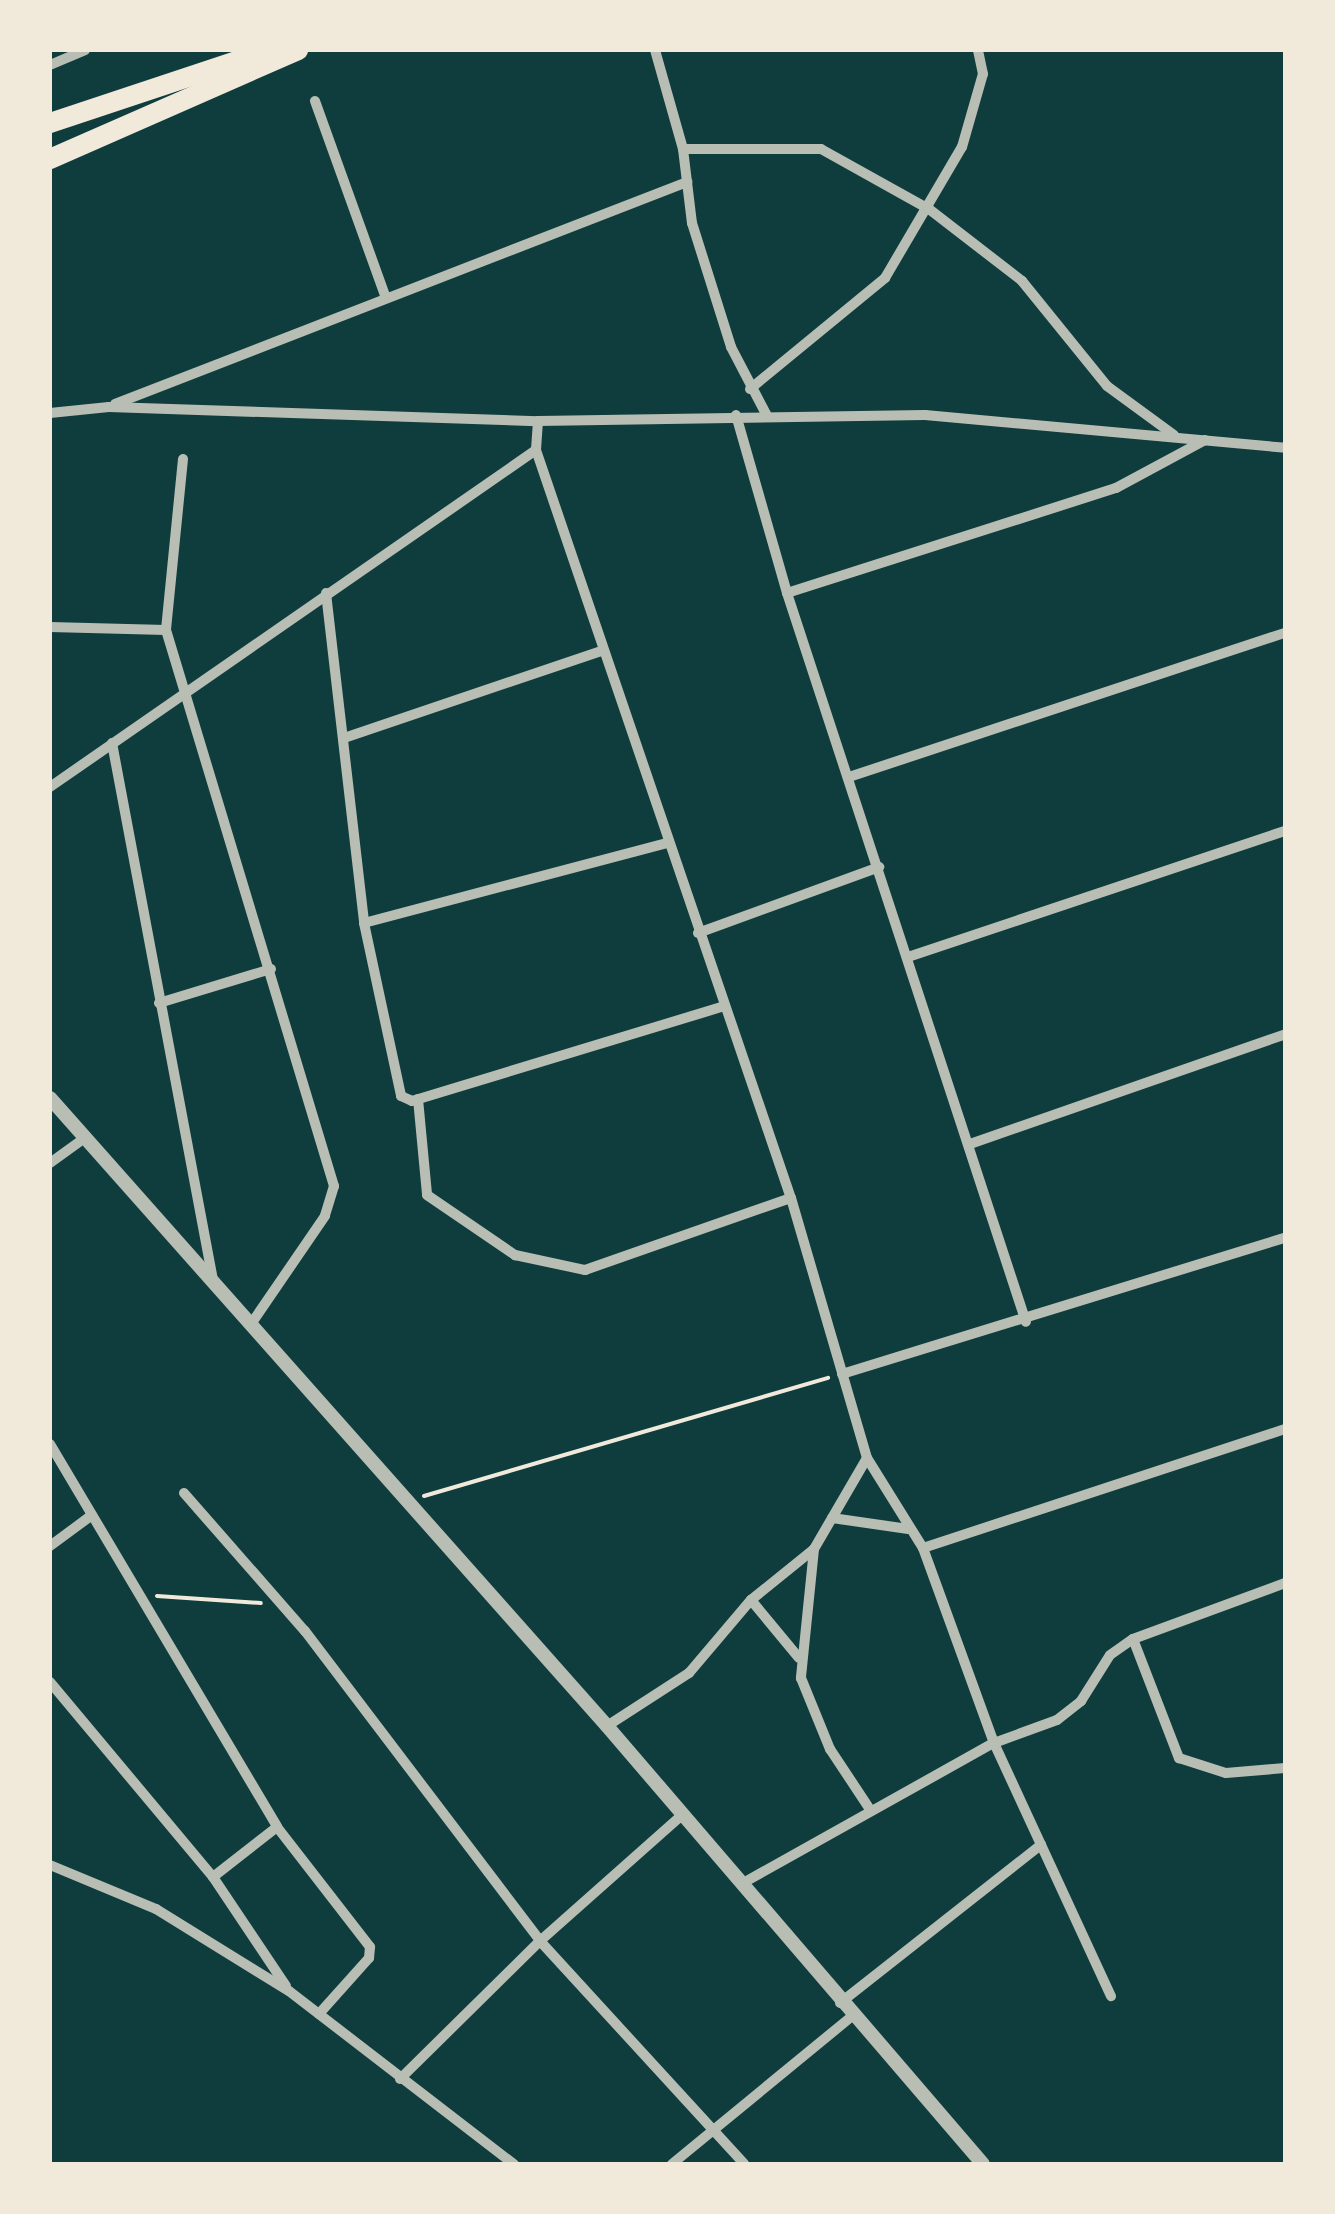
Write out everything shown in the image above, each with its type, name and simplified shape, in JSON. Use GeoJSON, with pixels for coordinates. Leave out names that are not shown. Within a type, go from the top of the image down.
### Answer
{"type":"FeatureCollection","features":[{"type":"Feature","properties":{"kind":"highway"},"geometry":{"type":"LineString","coordinates":[[50,123],[270,50]]}},
{"type":"Feature","properties":{"kind":"highway"},"geometry":{"type":"LineString","coordinates":[[50,159],[298,50]]}},
{"type":"Feature","properties":{"kind":"street"},"geometry":{"type":"LineString","coordinates":[[50,65],[85,50]]}},
{"type":"Feature","properties":{"kind":"street"},"geometry":{"type":"LineString","coordinates":[[655,50],[683,149],[692,223],[750,389],[767,416]]}},
{"type":"Feature","properties":{"kind":"street"},"geometry":{"type":"LineString","coordinates":[[750,389],[885,278],[929,208],[976,112],[984,74],[978,50]]}},
{"type":"Feature","properties":{"kind":"street"},"geometry":{"type":"LineString","coordinates":[[315,101],[386,298]]}},
{"type":"Feature","properties":{"kind":"street"},"geometry":{"type":"LineString","coordinates":[[683,149],[821,149],[929,208],[1022,280],[1107,386],[1177,437]]}},
{"type":"Feature","properties":{"kind":"street"},"geometry":{"type":"LineString","coordinates":[[109,406],[687,182]]}},
{"type":"Feature","properties":{"kind":"street"},"geometry":{"type":"LineString","coordinates":[[50,412],[109,406],[538,422],[924,415],[1285,448]]}},
{"type":"Feature","properties":{"kind":"street"},"geometry":{"type":"LineString","coordinates":[[736,416],[787,592],[911,956],[1026,1322]]}},
{"type":"Feature","properties":{"kind":"street"},"geometry":{"type":"LineString","coordinates":[[538,422],[536,450],[722,1008],[791,1198],[868,1458],[923,1548],[994,1743],[1112,1996]]}},
{"type":"Feature","properties":{"kind":"street"},"geometry":{"type":"LineString","coordinates":[[787,592],[1061,508],[1143,477],[1205,440]]}},
{"type":"Feature","properties":{"kind":"street"},"geometry":{"type":"LineString","coordinates":[[50,787],[536,450]]}},
{"type":"Feature","properties":{"kind":"street"},"geometry":{"type":"LineString","coordinates":[[183,459],[166,630],[272,969],[334,1186],[325,1216],[251,1324]]}},
{"type":"Feature","properties":{"kind":"street"},"geometry":{"type":"LineString","coordinates":[[326,593],[364,923],[403,1099],[418,1099],[722,1008]]}},
{"type":"Feature","properties":{"kind":"street"},"geometry":{"type":"LineString","coordinates":[[50,627],[166,630]]}},
{"type":"Feature","properties":{"kind":"street"},"geometry":{"type":"LineString","coordinates":[[849,777],[1285,632]]}},
{"type":"Feature","properties":{"kind":"street"},"geometry":{"type":"LineString","coordinates":[[344,738],[604,650]]}},
{"type":"Feature","properties":{"kind":"street"},"geometry":{"type":"LineString","coordinates":[[112,743],[213,1280]]}},
{"type":"Feature","properties":{"kind":"street"},"geometry":{"type":"LineString","coordinates":[[911,956],[1285,831]]}},
{"type":"Feature","properties":{"kind":"street"},"geometry":{"type":"LineString","coordinates":[[364,923],[667,843]]}},
{"type":"Feature","properties":{"kind":"street"},"geometry":{"type":"LineString","coordinates":[[698,934],[878,868]]}},
{"type":"Feature","properties":{"kind":"street"},"geometry":{"type":"LineString","coordinates":[[159,1003],[272,969]]}},
{"type":"Feature","properties":{"kind":"street"},"geometry":{"type":"LineString","coordinates":[[970,1144],[1285,1034]]}},
{"type":"Feature","properties":{"kind":"street"},"geometry":{"type":"LineString","coordinates":[[50,1098],[607,1726],[680,1816],[743,1883],[851,2017],[982,2164]]}},
{"type":"Feature","properties":{"kind":"street"},"geometry":{"type":"LineString","coordinates":[[418,1099],[427,1195],[515,1255],[584,1270],[791,1198]]}},
{"type":"Feature","properties":{"kind":"street"},"geometry":{"type":"LineString","coordinates":[[50,1163],[86,1137]]}},
{"type":"Feature","properties":{"kind":"street"},"geometry":{"type":"LineString","coordinates":[[842,1374],[1026,1322],[1285,1238]]}},
{"type":"Feature","properties":{"kind":"street"},"geometry":{"type":"LineString","coordinates":[[923,1548],[1285,1428]]}},
{"type":"Feature","properties":{"kind":"street"},"geometry":{"type":"LineString","coordinates":[[52,1451],[276,1827],[371,1950],[318,2014]]}},
{"type":"Feature","properties":{"kind":"street"},"geometry":{"type":"LineString","coordinates":[[607,1726],[689,1673],[750,1600],[814,1549],[868,1458]]}},
{"type":"Feature","properties":{"kind":"street"},"geometry":{"type":"LineString","coordinates":[[184,1493],[410,1763],[540,1941],[744,2164]]}},
{"type":"Feature","properties":{"kind":"street"},"geometry":{"type":"LineString","coordinates":[[50,1546],[92,1515]]}},
{"type":"Feature","properties":{"kind":"street"},"geometry":{"type":"LineString","coordinates":[[832,1518],[908,1529]]}},
{"type":"Feature","properties":{"kind":"street"},"geometry":{"type":"LineString","coordinates":[[814,1549],[798,1658],[806,1698],[830,1749],[871,1811]]}},
{"type":"Feature","properties":{"kind":"street"},"geometry":{"type":"LineString","coordinates":[[743,1883],[994,1743],[1070,1711],[1110,1655],[1134,1639],[1285,1583]]}},
{"type":"Feature","properties":{"kind":"street"},"geometry":{"type":"LineString","coordinates":[[750,1600],[798,1658]]}},
{"type":"Feature","properties":{"kind":"street"},"geometry":{"type":"LineString","coordinates":[[1134,1639],[1178,1758],[1226,1773],[1285,1768]]}},
{"type":"Feature","properties":{"kind":"street"},"geometry":{"type":"LineString","coordinates":[[50,1682],[213,1877],[289,1991]]}},
{"type":"Feature","properties":{"kind":"street"},"geometry":{"type":"LineString","coordinates":[[400,2078],[540,1941],[680,1816]]}},
{"type":"Feature","properties":{"kind":"street"},"geometry":{"type":"LineString","coordinates":[[213,1877],[276,1827]]}},
{"type":"Feature","properties":{"kind":"street"},"geometry":{"type":"LineString","coordinates":[[840,2004],[1041,1846]]}},
{"type":"Feature","properties":{"kind":"street"},"geometry":{"type":"LineString","coordinates":[[50,1865],[156,1909],[289,1991],[514,2164]]}},
{"type":"Feature","properties":{"kind":"street"},"geometry":{"type":"LineString","coordinates":[[672,2164],[851,2017]]}},
{"type":"Feature","properties":{"kind":"path"},"geometry":{"type":"LineString","coordinates":[[406,1501],[842,1374]]}},
{"type":"Feature","properties":{"kind":"path"},"geometry":{"type":"LineString","coordinates":[[140,1596],[227,1596],[280,1609]]}}]}
